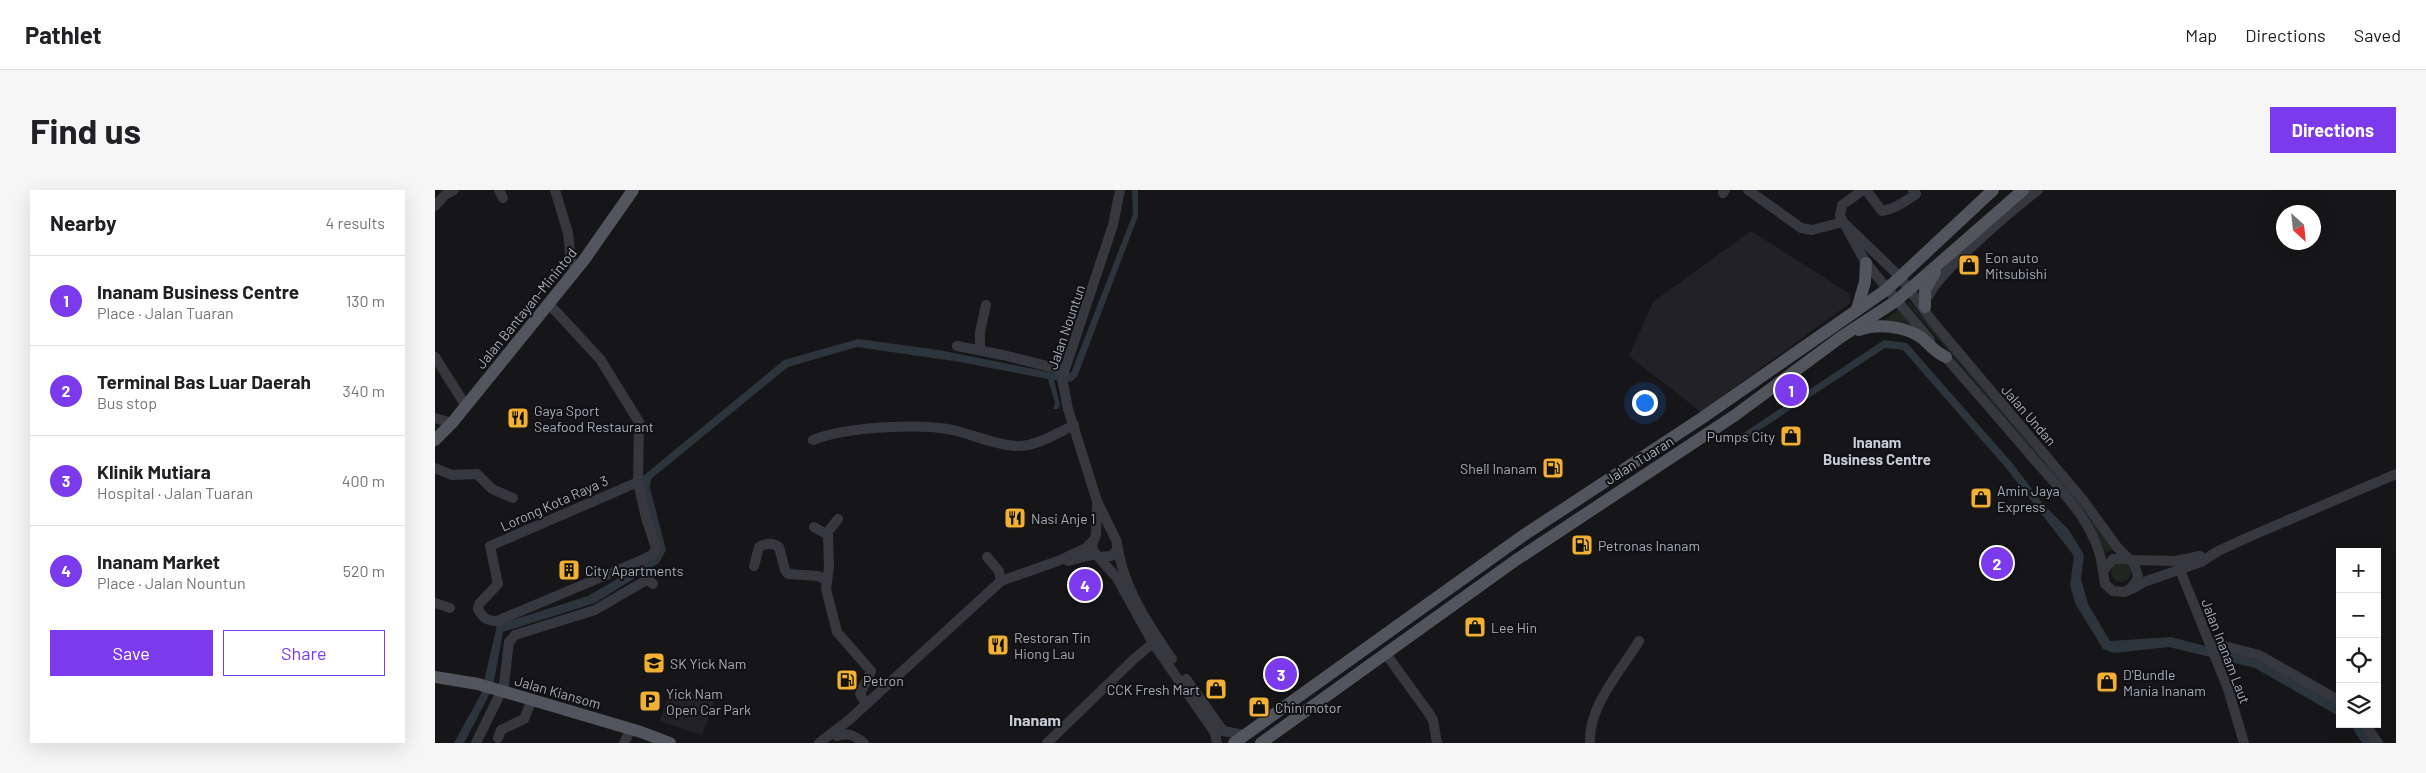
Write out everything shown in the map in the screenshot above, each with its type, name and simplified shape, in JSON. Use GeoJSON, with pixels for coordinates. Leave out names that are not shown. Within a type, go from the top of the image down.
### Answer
{"type":"FeatureCollection","features":[{"type":"Feature","properties":{"kind":"main road","name":"Jalan Bantayan-Minintod"},"geometry":{"type":"LineString","coordinates":[[435,440],[452,423],[577,269],[633,190]]}},
{"type":"Feature","properties":{"kind":"main road","name":"Jalan Tuaran"},"geometry":{"type":"LineString","coordinates":[[1239,739],[1524,535],[1724,403],[1886,290],[1993,190]]}},
{"type":"Feature","properties":{"kind":"main road","name":"Jalan Tuaran"},"geometry":{"type":"LineString","coordinates":[[1261,743],[1545,540],[1742,411],[1841,337],[1909,291],[2023,190]]}},
{"type":"Feature","properties":{"kind":"main road"},"geometry":{"type":"LineString","coordinates":[[1857,309],[1865,282],[1866,263]]}},
{"type":"Feature","properties":{"kind":"main road"},"geometry":{"type":"LineString","coordinates":[[1925,307],[1927,286],[1940,264]]}},
{"type":"Feature","properties":{"kind":"main road"},"geometry":{"type":"LineString","coordinates":[[1841,337],[1869,326],[1897,328],[1919,336],[1938,354],[1946,357]]}},
{"type":"Feature","properties":{"kind":"main road","name":"Jalan Kiansom"},"geometry":{"type":"LineString","coordinates":[[435,678],[641,732],[671,743]]}},
{"type":"Feature","properties":{"kind":"main road","name":"Jalan Kiansom"},"geometry":{"type":"LineString","coordinates":[[500,694],[529,708],[626,739],[652,743]]}},
{"type":"Feature","properties":{"kind":"street"},"geometry":{"type":"LineString","coordinates":[[435,206],[445,195],[454,190]]}},
{"type":"Feature","properties":{"kind":"street"},"geometry":{"type":"LineString","coordinates":[[555,190],[568,233],[571,262],[577,269]]}},
{"type":"Feature","properties":{"kind":"street","name":"Jalan Nountun"},"geometry":{"type":"LineString","coordinates":[[1120,190],[1113,225],[1098,274],[1063,370],[1063,384],[1097,501],[1118,546],[1122,568],[1131,588],[1166,650],[1223,730],[1239,739]]}},
{"type":"Feature","properties":{"kind":"street"},"geometry":{"type":"LineString","coordinates":[[1748,190],[1801,228],[1812,230],[1843,222],[1840,216],[1842,205],[1864,190],[1882,211],[1893,210],[1916,194],[1913,190]]}},
{"type":"Feature","properties":{"kind":"street"},"geometry":{"type":"LineString","coordinates":[[1933,322],[1925,307],[1935,284],[2038,190]]}},
{"type":"Feature","properties":{"kind":"street","name":"Jalan Undan"},"geometry":{"type":"LineString","coordinates":[[1843,222],[1900,277],[1933,322],[2083,500],[2137,570],[2136,582],[2129,590],[2118,593],[2108,588],[2103,579],[2101,555],[2097,543],[2076,508],[1886,290],[1866,263],[1843,222]]}},
{"type":"Feature","properties":{"kind":"street"},"geometry":{"type":"LineString","coordinates":[[549,304],[600,359],[639,422],[638,482]]}},
{"type":"Feature","properties":{"kind":"street"},"geometry":{"type":"LineString","coordinates":[[980,350],[980,332],[986,305]]}},
{"type":"Feature","properties":{"kind":"street"},"geometry":{"type":"LineString","coordinates":[[957,346],[1063,370]]}},
{"type":"Feature","properties":{"kind":"street"},"geometry":{"type":"LineString","coordinates":[[435,357],[466,406]]}},
{"type":"Feature","properties":{"kind":"street"},"geometry":{"type":"LineString","coordinates":[[435,418],[452,423]]}},
{"type":"Feature","properties":{"kind":"street"},"geometry":{"type":"LineString","coordinates":[[813,440],[827,434],[867,429],[938,428],[1017,446],[1034,443],[1074,425]]}},
{"type":"Feature","properties":{"kind":"street"},"geometry":{"type":"LineString","coordinates":[[435,468],[452,475],[477,474],[492,489],[513,498]]}},
{"type":"Feature","properties":{"kind":"street"},"geometry":{"type":"LineString","coordinates":[[2103,570],[2113,559],[2150,561],[2189,559],[2218,551],[2396,474]]}},
{"type":"Feature","properties":{"kind":"street","name":"Lorong Kota Raya 3"},"geometry":{"type":"LineString","coordinates":[[638,482],[646,518],[656,548],[653,554],[497,621],[488,621],[478,609],[479,604],[497,584],[490,546],[638,482]]}},
{"type":"Feature","properties":{"kind":"street","name":"Jalan Nountun"},"geometry":{"type":"LineString","coordinates":[[1097,501],[1093,548],[1117,578],[1145,631],[1215,733],[1217,743]]}},
{"type":"Feature","properties":{"kind":"street"},"geometry":{"type":"LineString","coordinates":[[838,519],[827,533],[829,567],[826,589],[839,637],[871,671],[860,694],[866,704]]}},
{"type":"Feature","properties":{"kind":"street"},"geometry":{"type":"LineString","coordinates":[[814,527],[827,533]]}},
{"type":"Feature","properties":{"kind":"street"},"geometry":{"type":"LineString","coordinates":[[819,743],[866,704],[1001,581],[1058,561],[1086,548],[1103,533],[1114,536]]}},
{"type":"Feature","properties":{"kind":"street"},"geometry":{"type":"LineString","coordinates":[[755,566],[759,547],[764,544],[775,544],[779,547],[785,570],[788,574],[818,576],[826,580]]}},
{"type":"Feature","properties":{"kind":"street"},"geometry":{"type":"LineString","coordinates":[[833,739],[1004,583],[1059,564],[1098,556],[1111,556],[1118,546]]}},
{"type":"Feature","properties":{"kind":"street"},"geometry":{"type":"LineString","coordinates":[[2129,590],[2144,582],[2201,562],[2218,551]]}},
{"type":"Feature","properties":{"kind":"street"},"geometry":{"type":"LineString","coordinates":[[987,557],[999,571],[1001,581]]}},
{"type":"Feature","properties":{"kind":"street"},"geometry":{"type":"LineString","coordinates":[[2150,561],[2159,568],[2176,567],[2180,570]]}},
{"type":"Feature","properties":{"kind":"street","name":"Jalan Inanam Laut"},"geometry":{"type":"LineString","coordinates":[[2180,570],[2218,665],[2244,743]]}},
{"type":"Feature","properties":{"kind":"street"},"geometry":{"type":"LineString","coordinates":[[476,743],[500,694],[509,642],[515,635],[595,610],[643,582],[649,580],[653,584]]}},
{"type":"Feature","properties":{"kind":"street"},"geometry":{"type":"LineString","coordinates":[[1047,743],[1153,643],[1153,638],[1131,588]]}},
{"type":"Feature","properties":{"kind":"street"},"geometry":{"type":"LineString","coordinates":[[435,603],[450,608]]}},
{"type":"Feature","properties":{"kind":"street"},"geometry":{"type":"LineString","coordinates":[[1137,657],[1143,645],[1145,631]]}},
{"type":"Feature","properties":{"kind":"street"},"geometry":{"type":"LineString","coordinates":[[1590,743],[1594,717],[1603,696],[1639,641]]}},
{"type":"Feature","properties":{"kind":"street"},"geometry":{"type":"LineString","coordinates":[[2209,642],[2259,656],[2336,698]]}},
{"type":"Feature","properties":{"kind":"street"},"geometry":{"type":"LineString","coordinates":[[1137,657],[1152,653],[1172,670]]}},
{"type":"Feature","properties":{"kind":"street"},"geometry":{"type":"LineString","coordinates":[[1386,654],[1433,720],[1437,743]]}},
{"type":"Feature","properties":{"kind":"street"},"geometry":{"type":"LineString","coordinates":[[498,738],[501,730],[524,719],[529,708]]}},
{"type":"Feature","properties":{"kind":"street"},"geometry":{"type":"LineString","coordinates":[[853,722],[866,743]]}},
{"type":"Feature","properties":{"kind":"street"},"geometry":{"type":"LineString","coordinates":[[2368,728],[2378,743]]}},
{"type":"Feature","properties":{"kind":"street"},"geometry":{"type":"LineString","coordinates":[[833,739],[846,733],[852,734],[866,743]]}},
{"type":"Feature","properties":{"kind":"shaded area"},"geometry":{"type":"Polygon","coordinates":[[[1132,190],[1138,190],[1138,216],[1077,377],[1071,382],[1054,380],[1060,405],[1058,409],[1053,409],[1055,403],[1048,379],[960,362],[857,347],[788,367],[651,479],[650,488],[666,550],[659,563],[595,603],[503,632],[494,681],[488,697],[464,743],[454,743],[481,694],[497,625],[588,596],[656,556],[641,487],[643,476],[784,360],[858,339],[939,350],[1054,373],[1071,373],[1133,214],[1132,190]]]}},
{"type":"Feature","properties":{"kind":"shaded area"},"geometry":{"type":"Polygon","coordinates":[[[1751,231],[1850,294],[1850,303],[1701,412],[1629,356],[1653,302],[1751,231]]]}},
{"type":"Feature","properties":{"kind":"shaded area"},"geometry":{"type":"Polygon","coordinates":[[[1909,301],[2086,510],[2113,549],[2106,553],[2087,514],[1910,306],[1907,302],[1909,301]]]}},
{"type":"Feature","properties":{"kind":"shaded area"},"geometry":{"type":"Polygon","coordinates":[[[1900,308],[1920,332],[1880,324],[1900,308]]]}},
{"type":"Feature","properties":{"kind":"shaded area"},"geometry":{"type":"Polygon","coordinates":[[[1884,340],[1907,343],[2013,464],[2043,504],[2069,530],[2084,555],[2081,579],[2088,604],[2110,641],[2171,637],[2259,660],[2336,702],[2336,715],[2255,668],[2169,647],[2114,653],[2103,649],[2075,603],[2070,585],[2074,556],[2006,468],[1903,350],[1885,348],[1740,443],[1736,438],[1884,340]]]}},
{"type":"Feature","properties":{"kind":"shaded area"},"geometry":{"type":"Polygon","coordinates":[[[2117,562],[2125,562],[2131,568],[2131,576],[2125,582],[2117,582],[2111,576],[2111,568],[2117,562]]]}},
{"type":"Feature","properties":{"kind":"shaded area"},"geometry":{"type":"Polygon","coordinates":[[[677,688],[714,702],[702,735],[660,721],[669,693],[674,694],[677,688]]]}},
{"type":"Feature","properties":{"kind":"shaded area"},"geometry":{"type":"Polygon","coordinates":[[[2353,728],[2364,728],[2374,743],[2362,743],[2353,728]]]}},
{"type":"Feature","properties":{"kind":"place","name":"Eon auto Mitsubishi"},"geometry":{"type":"Point","coordinates":[1969,265]}},
{"type":"Feature","properties":{"kind":"place","name":"Inanam Business Centre"},"geometry":{"type":"Point","coordinates":[1791,390]}},
{"type":"Feature","properties":{"kind":"place","name":"Gaya Sport Seafood Restaurant"},"geometry":{"type":"Point","coordinates":[518,418]}},
{"type":"Feature","properties":{"kind":"place","name":"Pumps City"},"geometry":{"type":"Point","coordinates":[1791,436]}},
{"type":"Feature","properties":{"kind":"place","name":"Shell Inanam"},"geometry":{"type":"Point","coordinates":[1553,468]}},
{"type":"Feature","properties":{"kind":"place","name":"Amin Jaya Express"},"geometry":{"type":"Point","coordinates":[1981,498]}},
{"type":"Feature","properties":{"kind":"place","name":"Nasi Anje 1"},"geometry":{"type":"Point","coordinates":[1015,518]}},
{"type":"Feature","properties":{"kind":"place","name":"Petronas Inanam"},"geometry":{"type":"Point","coordinates":[1582,545]}},
{"type":"Feature","properties":{"kind":"place","name":"Terminal Bas Luar Daerah"},"geometry":{"type":"Point","coordinates":[1997,563]}},
{"type":"Feature","properties":{"kind":"place","name":"City Apartments"},"geometry":{"type":"Point","coordinates":[569,570]}},
{"type":"Feature","properties":{"kind":"place","name":"Inanam Market"},"geometry":{"type":"Point","coordinates":[1085,585]}},
{"type":"Feature","properties":{"kind":"place","name":"Lee Hin"},"geometry":{"type":"Point","coordinates":[1475,627]}},
{"type":"Feature","properties":{"kind":"place","name":"Restoran Tin Hiong Lau"},"geometry":{"type":"Point","coordinates":[998,645]}},
{"type":"Feature","properties":{"kind":"place","name":"SK Yick Nam"},"geometry":{"type":"Point","coordinates":[654,663]}},
{"type":"Feature","properties":{"kind":"place","name":"Klinik Mutiara"},"geometry":{"type":"Point","coordinates":[1281,674]}},
{"type":"Feature","properties":{"kind":"place","name":"Petron"},"geometry":{"type":"Point","coordinates":[847,680]}},
{"type":"Feature","properties":{"kind":"place","name":"D'Bundle Mania Inanam"},"geometry":{"type":"Point","coordinates":[2107,682]}},
{"type":"Feature","properties":{"kind":"place","name":"CCK Fresh Mart"},"geometry":{"type":"Point","coordinates":[1216,689]}},
{"type":"Feature","properties":{"kind":"place","name":"Yick Nam Open Car Park"},"geometry":{"type":"Point","coordinates":[650,701]}},
{"type":"Feature","properties":{"kind":"place","name":"Chin motor"},"geometry":{"type":"Point","coordinates":[1259,707]}},
{"type":"Feature","properties":{"kind":"district","name":"Inanam Business Centre"},"geometry":{"type":"Point","coordinates":[1877,450]}},
{"type":"Feature","properties":{"kind":"district","name":"Inanam"},"geometry":{"type":"Point","coordinates":[1035,719]}}]}
